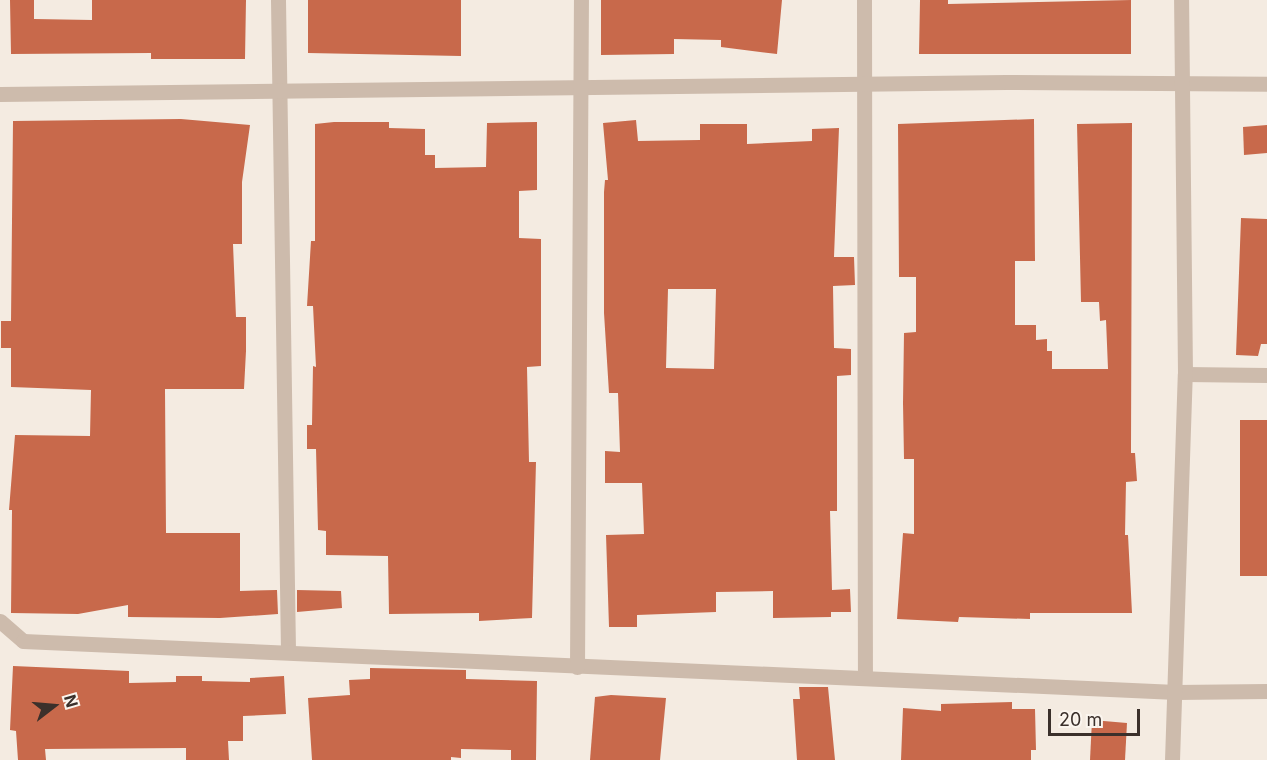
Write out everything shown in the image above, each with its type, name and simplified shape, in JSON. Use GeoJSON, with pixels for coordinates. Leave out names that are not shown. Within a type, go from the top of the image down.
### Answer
{"type":"FeatureCollection","features":[{"type":"Feature","properties":{"kind":"street"},"geometry":{"type":"LineString","coordinates":[[278,0],[288,652]]}},
{"type":"Feature","properties":{"kind":"street"},"geometry":{"type":"LineString","coordinates":[[577,667],[581,0]]}},
{"type":"Feature","properties":{"kind":"street"},"geometry":{"type":"LineString","coordinates":[[864,0],[865,677]]}},
{"type":"Feature","properties":{"kind":"street"},"geometry":{"type":"LineString","coordinates":[[1172,760],[1185,374],[1181,0]]}},
{"type":"Feature","properties":{"kind":"street"},"geometry":{"type":"LineString","coordinates":[[0,93],[864,83],[1267,84]]}},
{"type":"Feature","properties":{"kind":"street"},"geometry":{"type":"LineString","coordinates":[[1185,374],[1267,375]]}},
{"type":"Feature","properties":{"kind":"street"},"geometry":{"type":"LineString","coordinates":[[0,621],[23,641],[1176,692],[1267,691]]}},
{"type":"Feature","properties":{"kind":"building"},"geometry":{"type":"Polygon","coordinates":[[[10,0],[34,0],[34,19],[92,20],[92,0],[246,0],[245,59],[151,59],[151,53],[11,54],[10,0]]]}},
{"type":"Feature","properties":{"kind":"building"},"geometry":{"type":"Polygon","coordinates":[[[308,0],[461,0],[461,56],[308,53],[308,0]]]}},
{"type":"Feature","properties":{"kind":"building"},"geometry":{"type":"Polygon","coordinates":[[[601,0],[782,0],[777,54],[721,47],[721,40],[674,39],[674,54],[601,55],[601,0]]]}},
{"type":"Feature","properties":{"kind":"building"},"geometry":{"type":"Polygon","coordinates":[[[920,0],[948,0],[948,4],[1131,0],[1131,54],[919,54],[920,0]]]}},
{"type":"Feature","properties":{"kind":"building"},"geometry":{"type":"Polygon","coordinates":[[[181,119],[250,125],[242,182],[242,244],[233,244],[236,317],[246,317],[246,351],[244,389],[165,389],[166,533],[240,533],[240,591],[277,590],[278,614],[220,618],[128,617],[128,605],[78,614],[11,613],[12,510],[9,510],[15,435],[90,436],[91,390],[11,387],[11,348],[1,348],[1,321],[11,321],[13,121],[181,119]]]}},
{"type":"Feature","properties":{"kind":"building"},"geometry":{"type":"Polygon","coordinates":[[[1034,119],[1035,261],[1015,261],[1015,325],[1036,325],[1036,340],[1047,339],[1047,351],[1052,351],[1052,369],[1108,369],[1106,320],[1100,321],[1099,302],[1081,302],[1077,124],[1132,123],[1131,453],[1135,453],[1137,481],[1126,482],[1125,535],[1128,535],[1132,613],[1030,613],[1030,619],[959,617],[958,622],[897,619],[903,533],[914,534],[914,459],[904,459],[904,333],[916,332],[916,277],[899,277],[898,124],[1034,119]]]}},
{"type":"Feature","properties":{"kind":"building"},"geometry":{"type":"Polygon","coordinates":[[[636,120],[638,141],[700,140],[700,124],[747,124],[747,144],[812,141],[812,129],[839,128],[834,257],[854,257],[855,285],[833,286],[834,348],[851,349],[851,375],[837,376],[837,511],[830,511],[832,590],[850,589],[851,612],[831,612],[831,617],[773,618],[773,591],[716,592],[716,612],[637,615],[637,627],[609,627],[606,535],[644,534],[642,483],[605,483],[605,451],[620,452],[618,393],[609,393],[604,313],[604,192],[605,180],[608,180],[603,123],[636,120]],[[668,289],[666,368],[714,369],[716,289],[668,289]]]}},
{"type":"Feature","properties":{"kind":"building"},"geometry":{"type":"Polygon","coordinates":[[[389,122],[389,128],[425,129],[425,155],[435,155],[435,168],[486,167],[487,123],[537,122],[537,190],[519,191],[519,238],[541,239],[541,366],[527,367],[529,462],[536,462],[532,618],[479,621],[479,613],[389,614],[388,556],[326,555],[326,531],[318,530],[316,449],[307,449],[307,425],[312,425],[313,366],[316,367],[313,306],[307,306],[311,241],[315,241],[315,124],[389,122]]]}},
{"type":"Feature","properties":{"kind":"building"},"geometry":{"type":"Polygon","coordinates":[[[1267,125],[1267,153],[1244,155],[1243,127],[1267,125]]]}},
{"type":"Feature","properties":{"kind":"building"},"geometry":{"type":"Polygon","coordinates":[[[1241,218],[1267,219],[1267,344],[1261,344],[1258,356],[1236,355],[1241,218]]]}},
{"type":"Feature","properties":{"kind":"building"},"geometry":{"type":"Polygon","coordinates":[[[1240,420],[1267,420],[1267,576],[1240,576],[1240,420]]]}},
{"type":"Feature","properties":{"kind":"building"},"geometry":{"type":"Polygon","coordinates":[[[297,590],[341,591],[342,608],[297,612],[297,590]]]}},
{"type":"Feature","properties":{"kind":"building"},"geometry":{"type":"Polygon","coordinates":[[[13,666],[129,671],[129,683],[176,682],[176,676],[202,676],[202,681],[250,682],[250,678],[284,676],[286,714],[243,716],[243,741],[228,741],[229,760],[186,760],[186,748],[45,749],[46,760],[18,760],[16,731],[10,730],[13,666]]]}},
{"type":"Feature","properties":{"kind":"building"},"geometry":{"type":"Polygon","coordinates":[[[370,668],[466,670],[466,679],[537,681],[536,760],[511,760],[511,750],[461,749],[461,758],[451,757],[451,760],[312,760],[308,698],[350,695],[349,680],[370,679],[370,668]]]}},
{"type":"Feature","properties":{"kind":"building"},"geometry":{"type":"Polygon","coordinates":[[[799,687],[828,687],[835,760],[797,760],[793,699],[800,699],[799,687]]]}},
{"type":"Feature","properties":{"kind":"building"},"geometry":{"type":"Polygon","coordinates":[[[611,695],[666,698],[660,760],[590,760],[595,697],[611,695]]]}},
{"type":"Feature","properties":{"kind":"building"},"geometry":{"type":"Polygon","coordinates":[[[1012,702],[1012,709],[1035,709],[1036,750],[1031,750],[1031,760],[901,760],[903,708],[941,711],[941,704],[1012,702]]]}},
{"type":"Feature","properties":{"kind":"building"},"geometry":{"type":"Polygon","coordinates":[[[1092,720],[1127,723],[1125,760],[1090,760],[1092,720]]]}}]}
